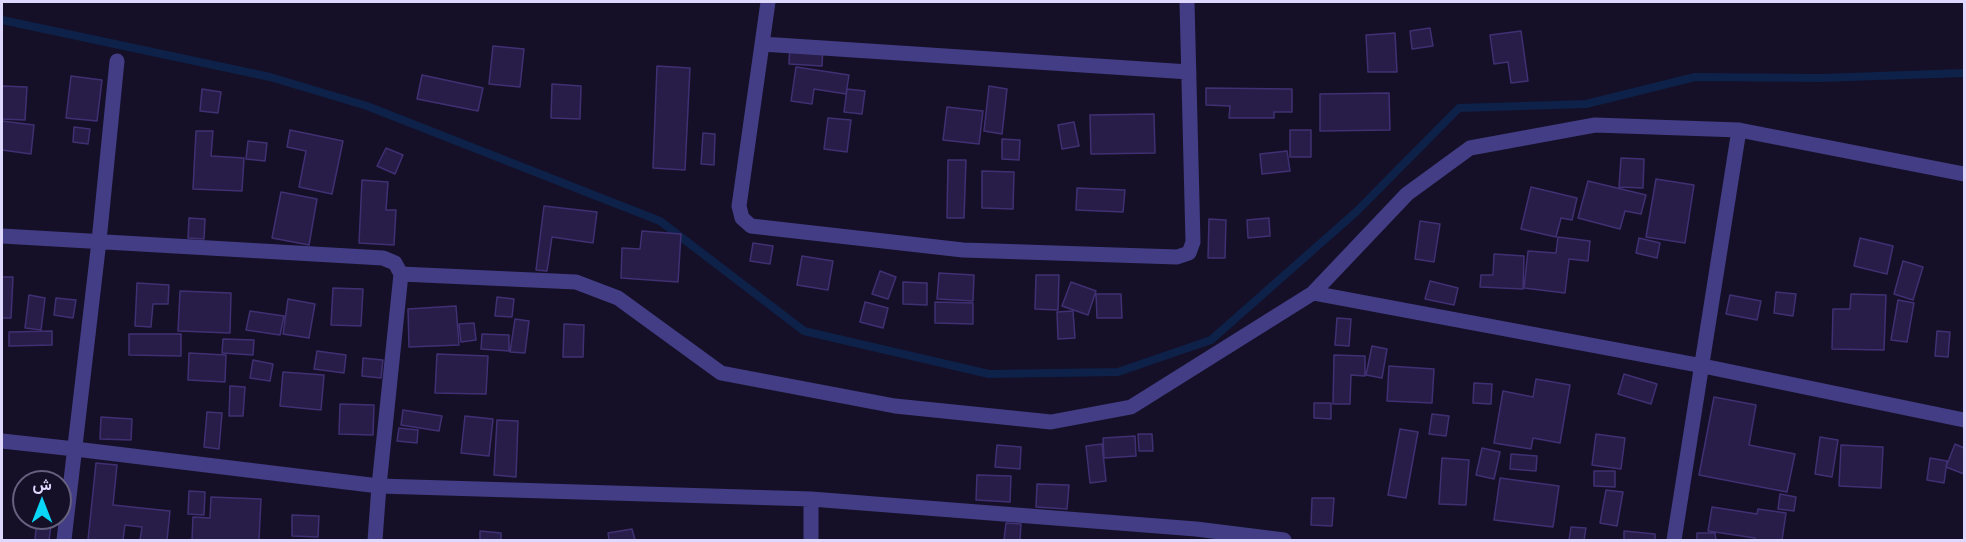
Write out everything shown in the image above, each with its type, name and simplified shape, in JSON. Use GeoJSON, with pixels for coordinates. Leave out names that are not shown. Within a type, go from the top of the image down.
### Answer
{"type":"FeatureCollection","features":[{"type":"Feature","properties":{"kind":"street"},"geometry":{"type":"LineString","coordinates":[[768,2],[739,206],[742,218],[752,226],[963,250],[1177,257],[1189,253],[1193,242],[1187,2]]}},
{"type":"Feature","properties":{"kind":"street"},"geometry":{"type":"LineString","coordinates":[[762,44],[1189,72]]}},
{"type":"Feature","properties":{"kind":"street"},"geometry":{"type":"LineString","coordinates":[[64,540],[99,242],[117,61]]}},
{"type":"Feature","properties":{"kind":"street"},"geometry":{"type":"LineString","coordinates":[[401,274],[576,282],[618,298],[721,373],[895,406],[1051,422],[1131,407],[1313,293],[1407,194],[1470,147],[1595,125],[1739,130],[1965,174]]}},
{"type":"Feature","properties":{"kind":"street"},"geometry":{"type":"LineString","coordinates":[[1674,540],[1739,130]]}},
{"type":"Feature","properties":{"kind":"street"},"geometry":{"type":"LineString","coordinates":[[2,237],[383,258],[395,263],[401,274],[375,540]]}},
{"type":"Feature","properties":{"kind":"street"},"geometry":{"type":"LineString","coordinates":[[1313,293],[1702,366],[1965,420]]}},
{"type":"Feature","properties":{"kind":"street"},"geometry":{"type":"LineString","coordinates":[[2,441],[379,486],[811,499],[1196,529],[1284,540]]}},
{"type":"Feature","properties":{"kind":"street"},"geometry":{"type":"LineString","coordinates":[[811,499],[811,540]]}},
{"type":"Feature","properties":{"kind":"building"},"geometry":{"type":"Polygon","coordinates":[[[1430,28],[1433,46],[1412,49],[1410,31],[1430,28]]]}},
{"type":"Feature","properties":{"kind":"building"},"geometry":{"type":"Polygon","coordinates":[[[1521,31],[1528,81],[1511,83],[1508,62],[1494,64],[1490,35],[1521,31]]]}},
{"type":"Feature","properties":{"kind":"building"},"geometry":{"type":"Polygon","coordinates":[[[1395,33],[1397,72],[1368,72],[1366,35],[1395,33]]]}},
{"type":"Feature","properties":{"kind":"building"},"geometry":{"type":"Polygon","coordinates":[[[790,44],[823,46],[822,66],[789,64],[790,44]]]}},
{"type":"Feature","properties":{"kind":"building"},"geometry":{"type":"Polygon","coordinates":[[[493,46],[524,49],[520,87],[489,84],[493,46]]]}},
{"type":"Feature","properties":{"kind":"building"},"geometry":{"type":"Polygon","coordinates":[[[657,66],[690,68],[685,170],[653,168],[657,66]]]}},
{"type":"Feature","properties":{"kind":"building"},"geometry":{"type":"Polygon","coordinates":[[[796,67],[849,75],[846,94],[814,89],[812,104],[791,101],[796,67]]]}},
{"type":"Feature","properties":{"kind":"building"},"geometry":{"type":"Polygon","coordinates":[[[422,75],[483,88],[478,111],[417,99],[422,75]]]}},
{"type":"Feature","properties":{"kind":"building"},"geometry":{"type":"Polygon","coordinates":[[[71,76],[102,80],[97,121],[66,118],[71,76]]]}},
{"type":"Feature","properties":{"kind":"building"},"geometry":{"type":"Polygon","coordinates":[[[552,84],[581,86],[580,119],[551,118],[552,84]]]}},
{"type":"Feature","properties":{"kind":"building"},"geometry":{"type":"Polygon","coordinates":[[[2,86],[27,87],[25,120],[2,119],[2,86]]]}},
{"type":"Feature","properties":{"kind":"building"},"geometry":{"type":"Polygon","coordinates":[[[989,86],[1007,89],[1002,134],[984,131],[989,86]]]}},
{"type":"Feature","properties":{"kind":"building"},"geometry":{"type":"Polygon","coordinates":[[[1206,88],[1292,89],[1292,112],[1274,112],[1274,118],[1229,118],[1230,106],[1206,105],[1206,88]]]}},
{"type":"Feature","properties":{"kind":"building"},"geometry":{"type":"Polygon","coordinates":[[[202,89],[221,92],[218,113],[200,111],[202,89]]]}},
{"type":"Feature","properties":{"kind":"building"},"geometry":{"type":"Polygon","coordinates":[[[847,89],[865,91],[862,114],[844,112],[847,89]]]}},
{"type":"Feature","properties":{"kind":"building"},"geometry":{"type":"Polygon","coordinates":[[[1389,93],[1390,130],[1320,131],[1320,94],[1389,93]]]}},
{"type":"Feature","properties":{"kind":"building"},"geometry":{"type":"Polygon","coordinates":[[[947,107],[983,111],[979,144],[943,140],[947,107]]]}},
{"type":"Feature","properties":{"kind":"building"},"geometry":{"type":"Polygon","coordinates":[[[1154,114],[1155,153],[1091,154],[1090,115],[1154,114]]]}},
{"type":"Feature","properties":{"kind":"building"},"geometry":{"type":"Polygon","coordinates":[[[828,118],[851,120],[847,152],[824,149],[828,118]]]}},
{"type":"Feature","properties":{"kind":"building"},"geometry":{"type":"Polygon","coordinates":[[[2,121],[34,125],[31,154],[2,150],[2,121]]]}},
{"type":"Feature","properties":{"kind":"building"},"geometry":{"type":"Polygon","coordinates":[[[1074,122],[1079,146],[1062,149],[1058,125],[1074,122]]]}},
{"type":"Feature","properties":{"kind":"building"},"geometry":{"type":"Polygon","coordinates":[[[74,127],[90,129],[88,144],[73,142],[74,127]]]}},
{"type":"Feature","properties":{"kind":"building"},"geometry":{"type":"Polygon","coordinates":[[[290,130],[343,141],[332,194],[299,187],[306,151],[287,147],[290,130]]]}},
{"type":"Feature","properties":{"kind":"building"},"geometry":{"type":"Polygon","coordinates":[[[1290,130],[1311,130],[1311,157],[1290,157],[1290,130]]]}},
{"type":"Feature","properties":{"kind":"building"},"geometry":{"type":"Polygon","coordinates":[[[196,131],[213,131],[211,156],[244,158],[242,191],[193,189],[196,131]]]}},
{"type":"Feature","properties":{"kind":"building"},"geometry":{"type":"Polygon","coordinates":[[[703,133],[715,134],[714,165],[701,164],[703,133]]]}},
{"type":"Feature","properties":{"kind":"building"},"geometry":{"type":"Polygon","coordinates":[[[1002,139],[1020,140],[1019,160],[1002,159],[1002,139]]]}},
{"type":"Feature","properties":{"kind":"building"},"geometry":{"type":"Polygon","coordinates":[[[248,141],[267,143],[265,161],[246,159],[248,141]]]}},
{"type":"Feature","properties":{"kind":"building"},"geometry":{"type":"Polygon","coordinates":[[[386,148],[403,155],[395,174],[377,166],[386,148]]]}},
{"type":"Feature","properties":{"kind":"building"},"geometry":{"type":"Polygon","coordinates":[[[1287,151],[1290,171],[1262,174],[1260,154],[1287,151]]]}},
{"type":"Feature","properties":{"kind":"building"},"geometry":{"type":"Polygon","coordinates":[[[1621,158],[1644,159],[1643,188],[1619,187],[1621,158]]]}},
{"type":"Feature","properties":{"kind":"building"},"geometry":{"type":"Polygon","coordinates":[[[948,160],[966,160],[964,218],[947,218],[948,160]]]}},
{"type":"Feature","properties":{"kind":"building"},"geometry":{"type":"Polygon","coordinates":[[[982,171],[1014,172],[1013,209],[982,208],[982,171]]]}},
{"type":"Feature","properties":{"kind":"building"},"geometry":{"type":"Polygon","coordinates":[[[1656,179],[1694,185],[1685,243],[1646,237],[1656,179]]]}},
{"type":"Feature","properties":{"kind":"building"},"geometry":{"type":"Polygon","coordinates":[[[362,180],[388,182],[386,210],[396,210],[394,245],[359,243],[362,180]]]}},
{"type":"Feature","properties":{"kind":"building"},"geometry":{"type":"Polygon","coordinates":[[[1588,181],[1646,195],[1641,214],[1625,211],[1620,229],[1578,218],[1588,181]]]}},
{"type":"Feature","properties":{"kind":"building"},"geometry":{"type":"Polygon","coordinates":[[[1531,187],[1577,198],[1572,220],[1561,218],[1556,237],[1521,229],[1531,187]]]}},
{"type":"Feature","properties":{"kind":"building"},"geometry":{"type":"Polygon","coordinates":[[[1077,188],[1125,190],[1123,212],[1076,210],[1077,188]]]}},
{"type":"Feature","properties":{"kind":"building"},"geometry":{"type":"Polygon","coordinates":[[[281,192],[317,199],[309,245],[272,238],[281,192]]]}},
{"type":"Feature","properties":{"kind":"building"},"geometry":{"type":"Polygon","coordinates":[[[544,206],[597,212],[593,243],[552,237],[547,271],[536,270],[544,206]]]}},
{"type":"Feature","properties":{"kind":"building"},"geometry":{"type":"Polygon","coordinates":[[[189,218],[205,219],[204,239],[188,238],[189,218]]]}},
{"type":"Feature","properties":{"kind":"building"},"geometry":{"type":"Polygon","coordinates":[[[1269,218],[1270,236],[1248,238],[1247,220],[1269,218]]]}},
{"type":"Feature","properties":{"kind":"building"},"geometry":{"type":"Polygon","coordinates":[[[1209,219],[1226,220],[1225,258],[1208,258],[1209,219]]]}},
{"type":"Feature","properties":{"kind":"building"},"geometry":{"type":"Polygon","coordinates":[[[1420,221],[1440,224],[1434,262],[1415,259],[1420,221]]]}},
{"type":"Feature","properties":{"kind":"building"},"geometry":{"type":"Polygon","coordinates":[[[642,231],[681,234],[678,282],[621,278],[622,248],[640,249],[642,231]]]}},
{"type":"Feature","properties":{"kind":"building"},"geometry":{"type":"Polygon","coordinates":[[[1558,237],[1590,241],[1588,261],[1569,259],[1565,293],[1524,288],[1528,251],[1556,253],[1558,237]]]}},
{"type":"Feature","properties":{"kind":"building"},"geometry":{"type":"Polygon","coordinates":[[[1639,238],[1660,243],[1657,258],[1636,253],[1639,238]]]}},
{"type":"Feature","properties":{"kind":"building"},"geometry":{"type":"Polygon","coordinates":[[[1860,238],[1893,246],[1887,274],[1854,266],[1860,238]]]}},
{"type":"Feature","properties":{"kind":"building"},"geometry":{"type":"Polygon","coordinates":[[[753,243],[773,246],[770,264],[750,261],[753,243]]]}},
{"type":"Feature","properties":{"kind":"building"},"geometry":{"type":"Polygon","coordinates":[[[1494,254],[1524,256],[1523,289],[1480,287],[1481,275],[1493,275],[1494,254]]]}},
{"type":"Feature","properties":{"kind":"building"},"geometry":{"type":"Polygon","coordinates":[[[802,256],[833,261],[828,290],[797,285],[802,256]]]}},
{"type":"Feature","properties":{"kind":"building"},"geometry":{"type":"Polygon","coordinates":[[[1903,261],[1923,267],[1913,300],[1894,294],[1903,261]]]}},
{"type":"Feature","properties":{"kind":"building"},"geometry":{"type":"Polygon","coordinates":[[[880,271],[896,277],[888,299],[872,294],[880,271]]]}},
{"type":"Feature","properties":{"kind":"building"},"geometry":{"type":"Polygon","coordinates":[[[939,273],[974,275],[973,301],[937,299],[939,273]]]}},
{"type":"Feature","properties":{"kind":"building"},"geometry":{"type":"Polygon","coordinates":[[[1036,275],[1059,275],[1058,310],[1035,309],[1036,275]]]}},
{"type":"Feature","properties":{"kind":"building"},"geometry":{"type":"Polygon","coordinates":[[[2,277],[13,277],[11,318],[2,318],[2,277]]]}},
{"type":"Feature","properties":{"kind":"building"},"geometry":{"type":"Polygon","coordinates":[[[1430,281],[1458,288],[1454,305],[1425,299],[1430,281]]]}},
{"type":"Feature","properties":{"kind":"building"},"geometry":{"type":"Polygon","coordinates":[[[903,282],[927,283],[927,305],[903,304],[903,282]]]}},
{"type":"Feature","properties":{"kind":"building"},"geometry":{"type":"Polygon","coordinates":[[[1071,282],[1096,291],[1088,315],[1062,306],[1071,282]]]}},
{"type":"Feature","properties":{"kind":"building"},"geometry":{"type":"Polygon","coordinates":[[[137,283],[169,285],[168,304],[153,304],[151,327],[135,326],[137,283]]]}},
{"type":"Feature","properties":{"kind":"building"},"geometry":{"type":"Polygon","coordinates":[[[333,288],[363,289],[361,326],[331,325],[333,288]]]}},
{"type":"Feature","properties":{"kind":"building"},"geometry":{"type":"Polygon","coordinates":[[[180,291],[231,293],[230,333],[178,331],[180,291]]]}},
{"type":"Feature","properties":{"kind":"building"},"geometry":{"type":"Polygon","coordinates":[[[1776,292],[1796,294],[1793,316],[1774,313],[1776,292]]]}},
{"type":"Feature","properties":{"kind":"building"},"geometry":{"type":"Polygon","coordinates":[[[1096,294],[1121,294],[1122,318],[1097,318],[1096,294]]]}},
{"type":"Feature","properties":{"kind":"building"},"geometry":{"type":"Polygon","coordinates":[[[1851,294],[1886,295],[1884,350],[1832,349],[1833,309],[1850,309],[1851,294]]]}},
{"type":"Feature","properties":{"kind":"building"},"geometry":{"type":"Polygon","coordinates":[[[29,295],[45,298],[41,330],[25,328],[29,295]]]}},
{"type":"Feature","properties":{"kind":"building"},"geometry":{"type":"Polygon","coordinates":[[[1730,295],[1761,301],[1757,320],[1726,314],[1730,295]]]}},
{"type":"Feature","properties":{"kind":"building"},"geometry":{"type":"Polygon","coordinates":[[[497,297],[514,299],[512,317],[495,316],[497,297]]]}},
{"type":"Feature","properties":{"kind":"building"},"geometry":{"type":"Polygon","coordinates":[[[56,298],[76,300],[73,318],[54,315],[56,298]]]}},
{"type":"Feature","properties":{"kind":"building"},"geometry":{"type":"Polygon","coordinates":[[[288,299],[315,304],[309,338],[283,334],[288,299]]]}},
{"type":"Feature","properties":{"kind":"building"},"geometry":{"type":"Polygon","coordinates":[[[1898,300],[1914,303],[1907,342],[1891,340],[1898,300]]]}},
{"type":"Feature","properties":{"kind":"building"},"geometry":{"type":"Polygon","coordinates":[[[865,302],[888,308],[883,328],[860,322],[865,302]]]}},
{"type":"Feature","properties":{"kind":"building"},"geometry":{"type":"Polygon","coordinates":[[[935,302],[973,303],[973,324],[935,323],[935,302]]]}},
{"type":"Feature","properties":{"kind":"building"},"geometry":{"type":"Polygon","coordinates":[[[456,306],[459,345],[409,347],[408,309],[456,306]]]}},
{"type":"Feature","properties":{"kind":"building"},"geometry":{"type":"Polygon","coordinates":[[[250,311],[284,316],[280,335],[246,330],[250,311]]]}},
{"type":"Feature","properties":{"kind":"building"},"geometry":{"type":"Polygon","coordinates":[[[1073,311],[1075,338],[1058,339],[1057,312],[1073,311]]]}},
{"type":"Feature","properties":{"kind":"building"},"geometry":{"type":"Polygon","coordinates":[[[1337,318],[1351,319],[1349,346],[1335,345],[1337,318]]]}},
{"type":"Feature","properties":{"kind":"building"},"geometry":{"type":"Polygon","coordinates":[[[515,319],[529,321],[525,353],[510,352],[515,319]]]}},
{"type":"Feature","properties":{"kind":"building"},"geometry":{"type":"Polygon","coordinates":[[[474,323],[476,340],[461,342],[459,324],[474,323]]]}},
{"type":"Feature","properties":{"kind":"building"},"geometry":{"type":"Polygon","coordinates":[[[564,324],[584,325],[583,357],[563,357],[564,324]]]}},
{"type":"Feature","properties":{"kind":"building"},"geometry":{"type":"Polygon","coordinates":[[[52,331],[52,345],[9,346],[9,332],[52,331]]]}},
{"type":"Feature","properties":{"kind":"building"},"geometry":{"type":"Polygon","coordinates":[[[1937,331],[1950,332],[1948,357],[1935,356],[1937,331]]]}},
{"type":"Feature","properties":{"kind":"building"},"geometry":{"type":"Polygon","coordinates":[[[129,334],[181,334],[181,356],[129,355],[129,334]]]}},
{"type":"Feature","properties":{"kind":"building"},"geometry":{"type":"Polygon","coordinates":[[[482,334],[509,335],[509,351],[481,349],[482,334]]]}},
{"type":"Feature","properties":{"kind":"building"},"geometry":{"type":"Polygon","coordinates":[[[223,339],[254,340],[253,355],[222,353],[223,339]]]}},
{"type":"Feature","properties":{"kind":"building"},"geometry":{"type":"Polygon","coordinates":[[[1372,346],[1387,349],[1382,378],[1366,375],[1372,346]]]}},
{"type":"Feature","properties":{"kind":"building"},"geometry":{"type":"Polygon","coordinates":[[[317,351],[346,355],[344,373],[314,369],[317,351]]]}},
{"type":"Feature","properties":{"kind":"building"},"geometry":{"type":"Polygon","coordinates":[[[189,353],[226,355],[225,382],[188,380],[189,353]]]}},
{"type":"Feature","properties":{"kind":"building"},"geometry":{"type":"Polygon","coordinates":[[[437,354],[488,356],[486,394],[435,393],[437,354]]]}},
{"type":"Feature","properties":{"kind":"building"},"geometry":{"type":"Polygon","coordinates":[[[1334,355],[1365,356],[1365,376],[1351,375],[1350,404],[1333,404],[1334,355]]]}},
{"type":"Feature","properties":{"kind":"building"},"geometry":{"type":"Polygon","coordinates":[[[363,358],[383,360],[381,378],[362,376],[363,358]]]}},
{"type":"Feature","properties":{"kind":"building"},"geometry":{"type":"Polygon","coordinates":[[[253,360],[273,364],[270,381],[250,378],[253,360]]]}},
{"type":"Feature","properties":{"kind":"building"},"geometry":{"type":"Polygon","coordinates":[[[1389,366],[1434,369],[1432,403],[1387,401],[1389,366]]]}},
{"type":"Feature","properties":{"kind":"building"},"geometry":{"type":"Polygon","coordinates":[[[283,372],[324,375],[321,410],[280,406],[283,372]]]}},
{"type":"Feature","properties":{"kind":"building"},"geometry":{"type":"Polygon","coordinates":[[[1624,374],[1657,384],[1651,404],[1618,394],[1624,374]]]}},
{"type":"Feature","properties":{"kind":"building"},"geometry":{"type":"Polygon","coordinates":[[[1536,379],[1570,385],[1560,443],[1533,438],[1531,449],[1494,443],[1503,391],[1533,397],[1536,379]]]}},
{"type":"Feature","properties":{"kind":"building"},"geometry":{"type":"Polygon","coordinates":[[[1474,383],[1492,384],[1491,404],[1473,403],[1474,383]]]}},
{"type":"Feature","properties":{"kind":"building"},"geometry":{"type":"Polygon","coordinates":[[[230,386],[245,387],[243,416],[229,416],[230,386]]]}},
{"type":"Feature","properties":{"kind":"building"},"geometry":{"type":"Polygon","coordinates":[[[1714,397],[1756,405],[1749,445],[1795,454],[1787,492],[1699,475],[1714,397]]]}},
{"type":"Feature","properties":{"kind":"building"},"geometry":{"type":"Polygon","coordinates":[[[1314,403],[1331,403],[1331,419],[1314,418],[1314,403]]]}},
{"type":"Feature","properties":{"kind":"building"},"geometry":{"type":"Polygon","coordinates":[[[340,404],[374,405],[373,435],[339,434],[340,404]]]}},
{"type":"Feature","properties":{"kind":"building"},"geometry":{"type":"Polygon","coordinates":[[[403,410],[442,416],[439,431],[401,425],[403,410]]]}},
{"type":"Feature","properties":{"kind":"building"},"geometry":{"type":"Polygon","coordinates":[[[207,412],[222,413],[219,449],[204,447],[207,412]]]}},
{"type":"Feature","properties":{"kind":"building"},"geometry":{"type":"Polygon","coordinates":[[[1432,414],[1449,416],[1446,436],[1429,434],[1432,414]]]}},
{"type":"Feature","properties":{"kind":"building"},"geometry":{"type":"Polygon","coordinates":[[[465,416],[493,419],[489,456],[461,453],[465,416]]]}},
{"type":"Feature","properties":{"kind":"building"},"geometry":{"type":"Polygon","coordinates":[[[101,417],[132,419],[131,440],[100,439],[101,417]]]}},
{"type":"Feature","properties":{"kind":"building"},"geometry":{"type":"Polygon","coordinates":[[[497,420],[518,421],[516,477],[494,475],[497,420]]]}},
{"type":"Feature","properties":{"kind":"building"},"geometry":{"type":"Polygon","coordinates":[[[399,428],[418,430],[417,443],[397,441],[399,428]]]}},
{"type":"Feature","properties":{"kind":"building"},"geometry":{"type":"Polygon","coordinates":[[[1400,429],[1418,432],[1406,498],[1388,495],[1400,429]]]}},
{"type":"Feature","properties":{"kind":"building"},"geometry":{"type":"Polygon","coordinates":[[[1138,434],[1152,434],[1153,451],[1139,451],[1138,434]]]}},
{"type":"Feature","properties":{"kind":"building"},"geometry":{"type":"Polygon","coordinates":[[[1596,434],[1625,438],[1621,469],[1592,465],[1596,434]]]}},
{"type":"Feature","properties":{"kind":"building"},"geometry":{"type":"Polygon","coordinates":[[[1135,436],[1136,456],[1104,458],[1103,438],[1135,436]]]}},
{"type":"Feature","properties":{"kind":"building"},"geometry":{"type":"Polygon","coordinates":[[[1820,437],[1838,440],[1832,477],[1815,474],[1820,437]]]}},
{"type":"Feature","properties":{"kind":"building"},"geometry":{"type":"Polygon","coordinates":[[[1102,444],[1106,481],[1090,483],[1086,446],[1102,444]]]}},
{"type":"Feature","properties":{"kind":"building"},"geometry":{"type":"Polygon","coordinates":[[[1955,444],[1964,448],[1964,474],[1946,467],[1955,444]]]}},
{"type":"Feature","properties":{"kind":"building"},"geometry":{"type":"Polygon","coordinates":[[[997,445],[1021,447],[1020,469],[995,467],[997,445]]]}},
{"type":"Feature","properties":{"kind":"building"},"geometry":{"type":"Polygon","coordinates":[[[1841,445],[1883,447],[1881,488],[1839,486],[1841,445]]]}},
{"type":"Feature","properties":{"kind":"building"},"geometry":{"type":"Polygon","coordinates":[[[1482,448],[1500,452],[1494,479],[1476,475],[1482,448]]]}},
{"type":"Feature","properties":{"kind":"building"},"geometry":{"type":"Polygon","coordinates":[[[1511,454],[1537,456],[1536,471],[1510,469],[1511,454]]]}},
{"type":"Feature","properties":{"kind":"building"},"geometry":{"type":"Polygon","coordinates":[[[1442,458],[1469,460],[1466,505],[1439,504],[1442,458]]]}},
{"type":"Feature","properties":{"kind":"building"},"geometry":{"type":"Polygon","coordinates":[[[1930,458],[1947,461],[1944,483],[1927,480],[1930,458]]]}},
{"type":"Feature","properties":{"kind":"building"},"geometry":{"type":"Polygon","coordinates":[[[96,463],[117,465],[113,505],[170,511],[167,540],[140,540],[142,527],[125,525],[123,540],[88,540],[96,463]]]}},
{"type":"Feature","properties":{"kind":"building"},"geometry":{"type":"Polygon","coordinates":[[[1594,471],[1615,471],[1615,487],[1594,486],[1594,471]]]}},
{"type":"Feature","properties":{"kind":"building"},"geometry":{"type":"Polygon","coordinates":[[[977,475],[1011,476],[1010,502],[976,500],[977,475]]]}},
{"type":"Feature","properties":{"kind":"building"},"geometry":{"type":"Polygon","coordinates":[[[1500,478],[1559,486],[1553,527],[1494,520],[1500,478]]]}},
{"type":"Feature","properties":{"kind":"building"},"geometry":{"type":"Polygon","coordinates":[[[1037,484],[1069,485],[1067,509],[1036,507],[1037,484]]]}},
{"type":"Feature","properties":{"kind":"building"},"geometry":{"type":"Polygon","coordinates":[[[1606,490],[1623,492],[1617,526],[1600,523],[1606,490]]]}},
{"type":"Feature","properties":{"kind":"building"},"geometry":{"type":"Polygon","coordinates":[[[189,491],[205,492],[204,515],[188,514],[189,491]]]}},
{"type":"Feature","properties":{"kind":"building"},"geometry":{"type":"Polygon","coordinates":[[[1780,494],[1796,497],[1794,511],[1778,509],[1780,494]]]}},
{"type":"Feature","properties":{"kind":"building"},"geometry":{"type":"Polygon","coordinates":[[[211,497],[261,499],[259,540],[192,540],[193,517],[210,518],[211,497]]]}},
{"type":"Feature","properties":{"kind":"building"},"geometry":{"type":"Polygon","coordinates":[[[1312,498],[1334,498],[1332,526],[1311,525],[1312,498]]]}},
{"type":"Feature","properties":{"kind":"building"},"geometry":{"type":"Polygon","coordinates":[[[1712,507],[1757,514],[1758,509],[1786,513],[1782,540],[1754,540],[1755,538],[1708,531],[1712,507]]]}},
{"type":"Feature","properties":{"kind":"building"},"geometry":{"type":"Polygon","coordinates":[[[292,515],[319,516],[318,537],[292,536],[292,515]]]}},
{"type":"Feature","properties":{"kind":"building"},"geometry":{"type":"Polygon","coordinates":[[[1006,523],[1021,524],[1020,540],[1004,540],[1006,523]]]}},
{"type":"Feature","properties":{"kind":"building"},"geometry":{"type":"Polygon","coordinates":[[[1571,527],[1586,528],[1584,540],[1569,540],[1571,527]]]}},
{"type":"Feature","properties":{"kind":"building"},"geometry":{"type":"Polygon","coordinates":[[[632,529],[635,540],[609,540],[608,533],[632,529]]]}},
{"type":"Feature","properties":{"kind":"building"},"geometry":{"type":"Polygon","coordinates":[[[36,530],[50,530],[49,540],[35,540],[36,530]]]}},
{"type":"Feature","properties":{"kind":"building"},"geometry":{"type":"Polygon","coordinates":[[[480,531],[501,533],[501,540],[480,540],[480,531]]]}},
{"type":"Feature","properties":{"kind":"building"},"geometry":{"type":"Polygon","coordinates":[[[1624,531],[1655,534],[1655,540],[1624,540],[1624,531]]]}},
{"type":"Feature","properties":{"kind":"building"},"geometry":{"type":"Polygon","coordinates":[[[1697,533],[1715,533],[1716,540],[1697,540],[1697,533]]]}},
{"type":"Feature","properties":{"kind":"waterway"},"geometry":{"type":"LineString","coordinates":[[2,20],[270,77],[367,106],[660,221],[804,331],[989,374],[1118,372],[1211,340],[1356,212],[1459,108],[1586,104],[1695,77],[1821,78],[1964,73]]}}]}
